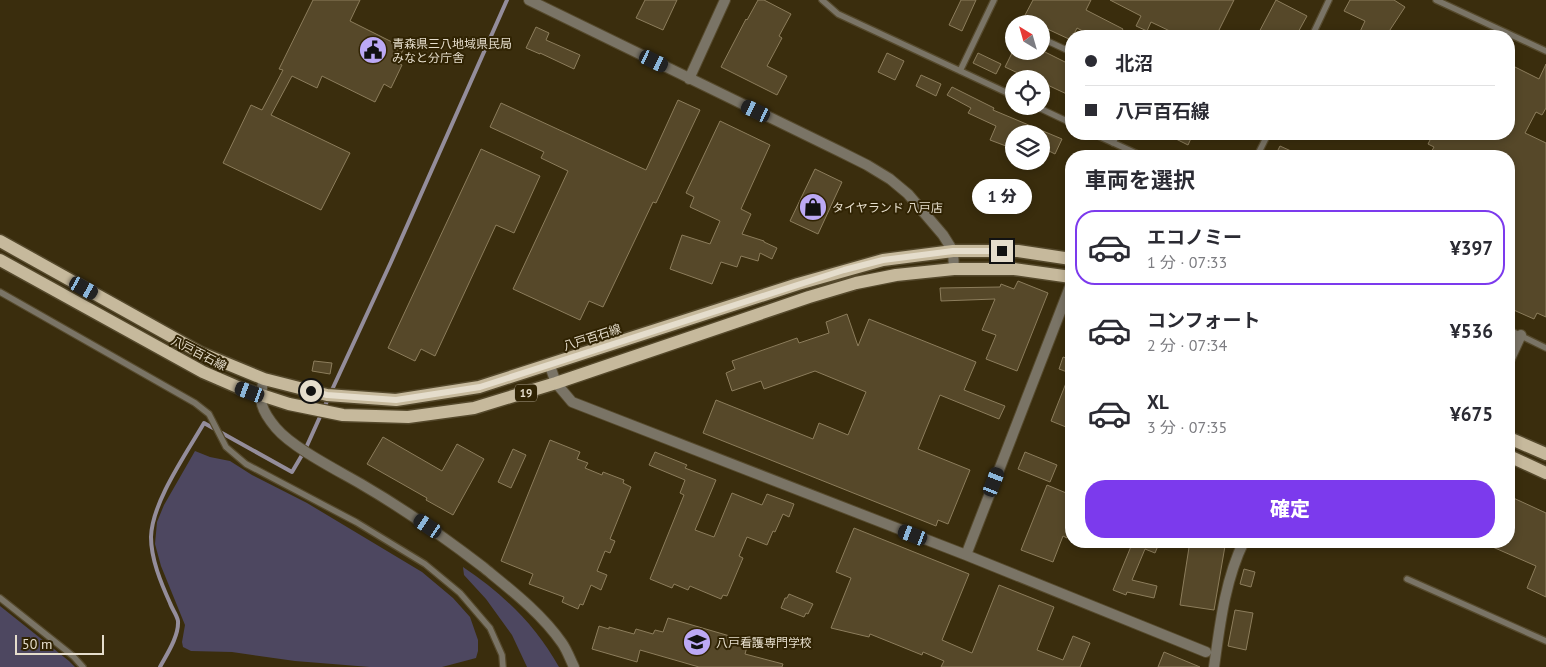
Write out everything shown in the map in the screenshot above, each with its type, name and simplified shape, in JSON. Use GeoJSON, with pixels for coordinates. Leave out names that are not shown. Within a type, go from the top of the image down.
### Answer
{"type":"FeatureCollection","features":[{"type":"Feature","properties":{"kind":"main road","name":"八戸百石線"},"geometry":{"type":"LineString","coordinates":[[0,241],[201,353],[264,379],[327,395],[396,400],[480,387],[844,270],[883,260],[953,251],[1018,251],[1065,258]]}},
{"type":"Feature","properties":{"kind":"main road","name":"八戸百石線"},"geometry":{"type":"LineString","coordinates":[[0,260],[203,372],[260,396],[343,415],[408,417],[474,408],[556,383],[818,294],[896,275],[954,269],[1014,269],[1065,276]]}},
{"type":"Feature","properties":{"kind":"main road"},"geometry":{"type":"LineString","coordinates":[[1515,441],[1546,454]]}},
{"type":"Feature","properties":{"kind":"main road"},"geometry":{"type":"LineString","coordinates":[[1515,459],[1546,473]]}},
{"type":"Feature","properties":{"kind":"street"},"geometry":{"type":"LineString","coordinates":[[529,0],[867,164],[908,194],[943,235],[953,251],[954,269]]}},
{"type":"Feature","properties":{"kind":"street"},"geometry":{"type":"LineString","coordinates":[[689,79],[725,0]]}},
{"type":"Feature","properties":{"kind":"street"},"geometry":{"type":"LineString","coordinates":[[966,555],[1065,299]]}},
{"type":"Feature","properties":{"kind":"street"},"geometry":{"type":"LineString","coordinates":[[1515,348],[1521,335]]}},
{"type":"Feature","properties":{"kind":"street"},"geometry":{"type":"LineString","coordinates":[[550,366],[556,383],[572,402],[966,555],[1206,652]]}},
{"type":"Feature","properties":{"kind":"street"},"geometry":{"type":"LineString","coordinates":[[264,379],[260,396],[264,411],[276,429],[292,442],[410,514],[448,540],[526,603],[562,644],[574,667]]}},
{"type":"Feature","properties":{"kind":"street"},"geometry":{"type":"LineString","coordinates":[[1214,667],[1223,606],[1234,561],[1240,548]]}},
{"type":"Feature","properties":{"kind":"lane"},"geometry":{"type":"LineString","coordinates":[[822,0],[838,14],[1005,92]]}},
{"type":"Feature","properties":{"kind":"lane"},"geometry":{"type":"LineString","coordinates":[[960,71],[994,0]]}},
{"type":"Feature","properties":{"kind":"lane"},"geometry":{"type":"LineString","coordinates":[[1315,30],[1329,0]]}},
{"type":"Feature","properties":{"kind":"lane"},"geometry":{"type":"LineString","coordinates":[[1436,0],[1501,30]]}},
{"type":"Feature","properties":{"kind":"lane"},"geometry":{"type":"LineString","coordinates":[[1515,37],[1546,51]]}},
{"type":"Feature","properties":{"kind":"lane"},"geometry":{"type":"LineString","coordinates":[[1050,42],[1065,49]]}},
{"type":"Feature","properties":{"kind":"lane"},"geometry":{"type":"LineString","coordinates":[[1050,113],[1065,120]]}},
{"type":"Feature","properties":{"kind":"lane"},"geometry":{"type":"LineString","coordinates":[[1107,140],[1129,150]]}},
{"type":"Feature","properties":{"kind":"lane"},"geometry":{"type":"LineString","coordinates":[[0,292],[195,403],[209,414],[226,447],[246,464],[356,522],[425,564],[460,593],[490,628],[502,655],[503,667]]}},
{"type":"Feature","properties":{"kind":"lane"},"geometry":{"type":"LineString","coordinates":[[1515,332],[1546,348]]}},
{"type":"Feature","properties":{"kind":"lane"},"geometry":{"type":"LineString","coordinates":[[1407,579],[1546,642]]}},
{"type":"Feature","properties":{"kind":"lane"},"geometry":{"type":"LineString","coordinates":[[0,598],[73,656],[83,667]]}},
{"type":"Feature","properties":{"kind":"shaded area"},"geometry":{"type":"Polygon","coordinates":[[[195,451],[210,457],[230,461],[252,475],[307,503],[422,572],[453,598],[470,617],[478,640],[476,658],[442,667],[370,667],[295,661],[232,652],[191,651],[183,647],[185,625],[161,566],[155,544],[157,522],[164,505],[195,451]]]}},
{"type":"Feature","properties":{"kind":"shaded area"},"geometry":{"type":"Polygon","coordinates":[[[463,567],[492,588],[517,611],[540,637],[559,667],[527,667],[512,635],[486,599],[464,575],[463,567]]]}},
{"type":"Feature","properties":{"kind":"shaded area"},"geometry":{"type":"Polygon","coordinates":[[[0,606],[69,661],[75,667],[0,667],[0,606]]]}},
{"type":"Feature","properties":{"kind":"building"},"geometry":{"type":"Polygon","coordinates":[[[313,0],[360,0],[350,21],[404,48],[397,62],[402,65],[391,88],[384,84],[375,102],[322,76],[317,88],[292,76],[271,115],[350,153],[321,210],[223,163],[251,105],[262,110],[283,70],[279,69],[313,0]]]}},
{"type":"Feature","properties":{"kind":"building"},"geometry":{"type":"Polygon","coordinates":[[[645,0],[677,0],[663,30],[636,18],[645,0]]]}},
{"type":"Feature","properties":{"kind":"building"},"geometry":{"type":"Polygon","coordinates":[[[758,0],[764,0],[791,14],[779,36],[782,38],[767,66],[787,76],[777,95],[721,67],[758,0]]]}},
{"type":"Feature","properties":{"kind":"building"},"geometry":{"type":"Polygon","coordinates":[[[961,0],[976,0],[962,31],[949,25],[961,0]]]}},
{"type":"Feature","properties":{"kind":"building"},"geometry":{"type":"Polygon","coordinates":[[[1033,0],[1091,0],[1086,10],[1123,29],[1081,30],[1077,28],[1076,30],[1065,30],[1065,37],[1050,30],[1050,15],[1025,15],[1033,0]]]}},
{"type":"Feature","properties":{"kind":"building"},"geometry":{"type":"Polygon","coordinates":[[[1110,0],[1234,0],[1219,30],[1168,30],[1151,22],[1147,30],[1145,30],[1136,26],[1141,16],[1110,0]]]}},
{"type":"Feature","properties":{"kind":"building"},"geometry":{"type":"Polygon","coordinates":[[[1276,0],[1307,16],[1299,30],[1260,30],[1276,0]]]}},
{"type":"Feature","properties":{"kind":"building"},"geometry":{"type":"Polygon","coordinates":[[[1350,0],[1394,0],[1405,7],[1390,30],[1361,30],[1365,21],[1344,11],[1350,0]]]}},
{"type":"Feature","properties":{"kind":"building"},"geometry":{"type":"Polygon","coordinates":[[[536,27],[549,33],[546,40],[580,55],[574,69],[526,48],[536,27]]]}},
{"type":"Feature","properties":{"kind":"building"},"geometry":{"type":"Polygon","coordinates":[[[887,53],[904,61],[895,80],[878,72],[887,53]]]}},
{"type":"Feature","properties":{"kind":"building"},"geometry":{"type":"Polygon","coordinates":[[[978,53],[1001,64],[996,74],[973,63],[978,53]]]}},
{"type":"Feature","properties":{"kind":"building"},"geometry":{"type":"Polygon","coordinates":[[[1050,54],[1065,62],[1065,93],[1050,86],[1050,70],[1011,70],[1005,67],[1008,60],[1050,60],[1050,54]]]}},
{"type":"Feature","properties":{"kind":"building"},"geometry":{"type":"Polygon","coordinates":[[[1546,64],[1546,108],[1542,115],[1536,112],[1525,133],[1546,143],[1546,317],[1537,313],[1534,319],[1515,311],[1515,150],[1432,150],[1434,147],[1428,144],[1430,140],[1515,140],[1515,67],[1539,79],[1546,64]]]}},
{"type":"Feature","properties":{"kind":"building"},"geometry":{"type":"Polygon","coordinates":[[[921,75],[941,84],[936,96],[916,86],[921,75]]]}},
{"type":"Feature","properties":{"kind":"building"},"geometry":{"type":"Polygon","coordinates":[[[952,87],[994,108],[993,110],[1029,125],[1005,125],[1005,146],[990,140],[996,126],[968,113],[971,108],[947,95],[952,87]]]}},
{"type":"Feature","properties":{"kind":"building"},"geometry":{"type":"Polygon","coordinates":[[[678,100],[700,110],[656,203],[653,202],[603,307],[589,301],[580,320],[513,289],[568,171],[541,158],[544,152],[490,127],[501,103],[646,170],[678,100]]]}},
{"type":"Feature","properties":{"kind":"building"},"geometry":{"type":"Polygon","coordinates":[[[720,121],[770,145],[741,209],[751,214],[742,234],[764,241],[777,248],[772,259],[760,253],[758,261],[741,256],[737,267],[721,262],[712,284],[670,269],[682,235],[710,244],[720,221],[690,207],[694,197],[686,193],[720,121]]]}},
{"type":"Feature","properties":{"kind":"building"},"geometry":{"type":"Polygon","coordinates":[[[1050,134],[1062,139],[1055,154],[1050,152],[1050,134]]]}},
{"type":"Feature","properties":{"kind":"building"},"geometry":{"type":"Polygon","coordinates":[[[1178,140],[1190,140],[1188,145],[1178,140]]]}},
{"type":"Feature","properties":{"kind":"building"},"geometry":{"type":"Polygon","coordinates":[[[1280,146],[1289,150],[1278,150],[1280,146]]]}},
{"type":"Feature","properties":{"kind":"building"},"geometry":{"type":"Polygon","coordinates":[[[481,149],[540,176],[514,233],[496,225],[435,356],[421,349],[415,361],[388,348],[481,149]]]}},
{"type":"Feature","properties":{"kind":"building"},"geometry":{"type":"Polygon","coordinates":[[[815,169],[842,182],[818,234],[790,221],[815,169]]]}},
{"type":"Feature","properties":{"kind":"building"},"geometry":{"type":"Polygon","coordinates":[[[1018,281],[1048,293],[1017,371],[986,359],[996,335],[982,330],[995,299],[941,301],[940,288],[1000,287],[1001,284],[1014,289],[1018,281]]]}},
{"type":"Feature","properties":{"kind":"building"},"geometry":{"type":"Polygon","coordinates":[[[847,314],[858,346],[869,319],[976,362],[964,390],[1005,406],[999,419],[940,395],[918,449],[970,470],[948,524],[938,520],[936,526],[703,433],[716,400],[813,439],[819,423],[848,435],[866,392],[815,371],[764,389],[761,381],[732,391],[726,373],[735,369],[732,361],[797,338],[799,343],[829,333],[826,322],[847,314]]]}},
{"type":"Feature","properties":{"kind":"building"},"geometry":{"type":"Polygon","coordinates":[[[1063,357],[1065,358],[1065,371],[1059,369],[1063,357]]]}},
{"type":"Feature","properties":{"kind":"building"},"geometry":{"type":"Polygon","coordinates":[[[314,361],[332,363],[330,374],[312,371],[314,361]]]}},
{"type":"Feature","properties":{"kind":"building"},"geometry":{"type":"Polygon","coordinates":[[[1065,386],[1065,427],[1051,421],[1065,386]]]}},
{"type":"Feature","properties":{"kind":"building"},"geometry":{"type":"Polygon","coordinates":[[[383,437],[442,471],[457,444],[484,459],[453,515],[367,464],[383,437]]]}},
{"type":"Feature","properties":{"kind":"building"},"geometry":{"type":"Polygon","coordinates":[[[550,440],[580,452],[577,459],[588,463],[585,468],[602,475],[603,472],[624,480],[623,483],[631,487],[610,539],[615,541],[610,553],[605,551],[597,571],[607,575],[601,590],[591,585],[583,605],[580,604],[578,609],[562,602],[564,597],[529,584],[533,574],[501,561],[550,440]]]}},
{"type":"Feature","properties":{"kind":"building"},"geometry":{"type":"Polygon","coordinates":[[[513,449],[526,455],[511,488],[498,482],[513,449]]]}},
{"type":"Feature","properties":{"kind":"building"},"geometry":{"type":"Polygon","coordinates":[[[655,452],[687,465],[685,468],[716,480],[695,530],[714,537],[732,493],[762,505],[767,494],[794,504],[789,517],[783,514],[767,545],[747,537],[739,556],[743,558],[727,596],[723,595],[721,599],[690,586],[688,590],[674,584],[672,588],[650,579],[684,495],[680,493],[685,480],[649,465],[655,452]]]}},
{"type":"Feature","properties":{"kind":"building"},"geometry":{"type":"Polygon","coordinates":[[[1025,452],[1057,465],[1050,482],[1018,469],[1025,452]]]}},
{"type":"Feature","properties":{"kind":"building"},"geometry":{"type":"Polygon","coordinates":[[[1047,485],[1065,492],[1065,537],[1063,536],[1053,562],[1021,550],[1047,485]]]}},
{"type":"Feature","properties":{"kind":"building"},"geometry":{"type":"Polygon","coordinates":[[[1515,499],[1546,513],[1546,597],[1527,588],[1536,566],[1495,548],[1515,548],[1515,499]]]}},
{"type":"Feature","properties":{"kind":"building"},"geometry":{"type":"Polygon","coordinates":[[[854,528],[969,574],[942,640],[972,653],[999,585],[1054,607],[1037,650],[1063,660],[1073,636],[1090,643],[1080,667],[941,667],[944,661],[923,652],[922,655],[870,634],[869,637],[831,628],[851,578],[836,572],[854,528]]]}},
{"type":"Feature","properties":{"kind":"building"},"geometry":{"type":"Polygon","coordinates":[[[1130,548],[1157,548],[1155,553],[1145,549],[1132,580],[1157,586],[1154,598],[1127,592],[1126,595],[1113,590],[1130,548]]]}},
{"type":"Feature","properties":{"kind":"building"},"geometry":{"type":"Polygon","coordinates":[[[1189,548],[1225,548],[1214,610],[1180,605],[1189,548]]]}},
{"type":"Feature","properties":{"kind":"building"},"geometry":{"type":"Polygon","coordinates":[[[1244,569],[1255,572],[1251,587],[1240,584],[1244,569]]]}},
{"type":"Feature","properties":{"kind":"building"},"geometry":{"type":"Polygon","coordinates":[[[789,594],[813,604],[808,614],[806,613],[804,617],[781,608],[789,594]]]}},
{"type":"Feature","properties":{"kind":"building"},"geometry":{"type":"Polygon","coordinates":[[[1235,610],[1253,613],[1246,650],[1228,646],[1235,610]]]}},
{"type":"Feature","properties":{"kind":"building","name":"八戸看護専門学校"},"geometry":{"type":"Polygon","coordinates":[[[668,618],[740,639],[740,641],[748,643],[745,654],[783,664],[782,667],[699,667],[640,650],[637,662],[592,649],[599,626],[634,634],[636,629],[653,634],[655,630],[663,632],[668,618]]]}},
{"type":"Feature","properties":{"kind":"building"},"geometry":{"type":"Polygon","coordinates":[[[1164,652],[1200,667],[1158,667],[1164,652]]]}},
{"type":"Feature","properties":{"kind":"waterway"},"geometry":{"type":"LineString","coordinates":[[331,392],[507,0]]}},
{"type":"Feature","properties":{"kind":"waterway"},"geometry":{"type":"LineString","coordinates":[[160,667],[175,639],[178,621],[157,571],[151,545],[153,523],[171,478],[204,423],[292,472],[305,450],[328,399]]}},
{"type":"Feature","properties":{"kind":"place","name":"青森県三八地域県民局 みなと分庁舎"},"geometry":{"type":"Point","coordinates":[373,50]}},
{"type":"Feature","properties":{"kind":"place","name":"タイヤランド 八戸店"},"geometry":{"type":"Point","coordinates":[813,207]}},
{"type":"Feature","properties":{"kind":"place","name":"八戸看護専門学校"},"geometry":{"type":"Point","coordinates":[697,642]}},
{"type":"Feature","properties":{"kind":"route"},"geometry":{"type":"LineString","coordinates":[[311,391],[327,395],[396,400],[480,387],[844,270],[883,260],[953,251],[1002,251]]}}]}
